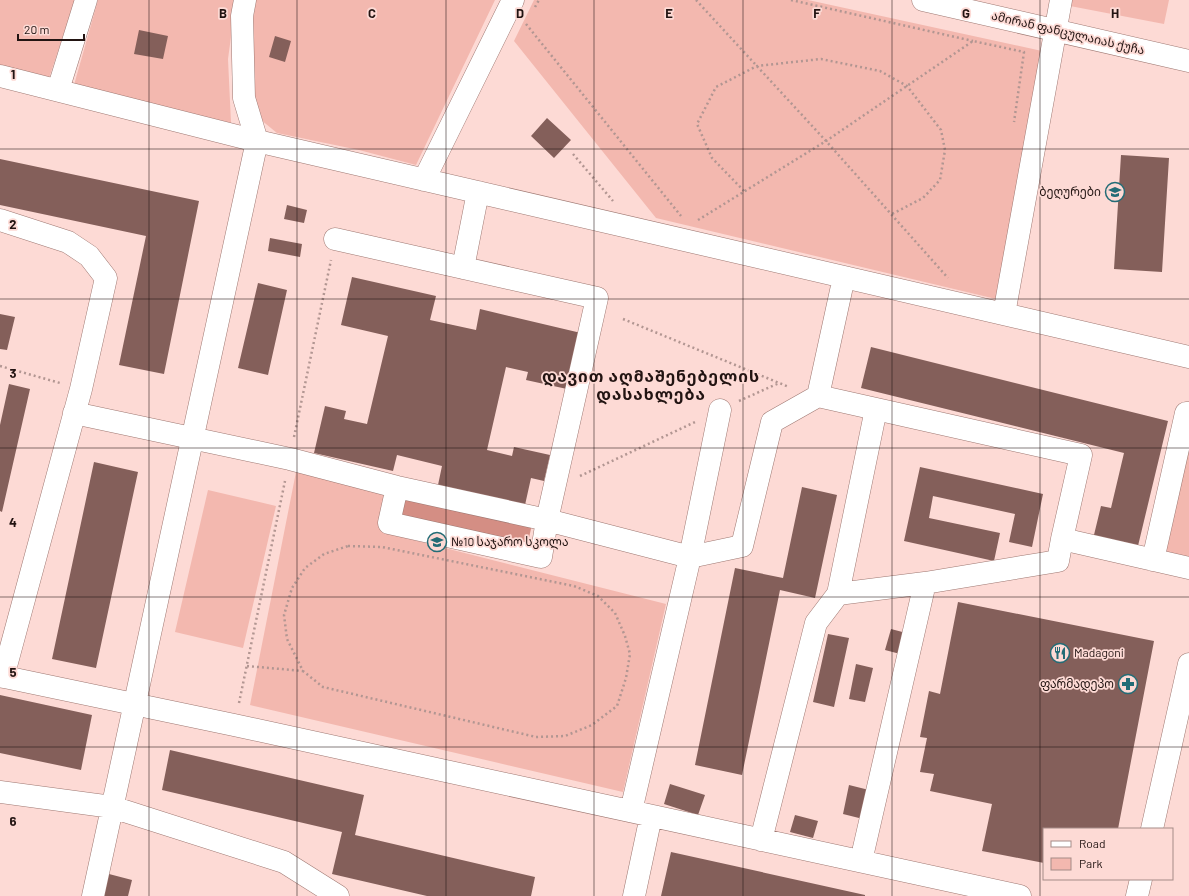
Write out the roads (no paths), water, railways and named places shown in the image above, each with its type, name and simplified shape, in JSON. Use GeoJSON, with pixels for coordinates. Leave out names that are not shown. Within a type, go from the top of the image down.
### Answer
{"type":"FeatureCollection","features":[{"type":"Feature","properties":{"kind":"street"},"geometry":{"type":"LineString","coordinates":[[58,90],[86,0]]}},
{"type":"Feature","properties":{"kind":"street"},"geometry":{"type":"LineString","coordinates":[[92,896],[258,141],[244,98],[242,16],[245,0]]}},
{"type":"Feature","properties":{"kind":"street"},"geometry":{"type":"LineString","coordinates":[[424,180],[513,0]]}},
{"type":"Feature","properties":{"kind":"street","name":"ამირან ფანცულაიას ქუჩა"},"geometry":{"type":"LineString","coordinates":[[923,0],[1189,60]]}},
{"type":"Feature","properties":{"kind":"street"},"geometry":{"type":"LineString","coordinates":[[1004,314],[1061,0]]}},
{"type":"Feature","properties":{"kind":"street"},"geometry":{"type":"LineString","coordinates":[[0,76],[258,141],[1189,357]]}},
{"type":"Feature","properties":{"kind":"street"},"geometry":{"type":"LineString","coordinates":[[463,268],[478,192]]}},
{"type":"Feature","properties":{"kind":"street"},"geometry":{"type":"LineString","coordinates":[[0,220],[68,242],[89,256],[106,278],[81,389],[2,677],[234,725],[861,861],[973,891],[1020,896]]}},
{"type":"Feature","properties":{"kind":"street"},"geometry":{"type":"LineString","coordinates":[[335,240],[597,298],[547,520],[541,557],[389,524],[397,486]]}},
{"type":"Feature","properties":{"kind":"street"},"geometry":{"type":"LineString","coordinates":[[818,396],[844,277]]}},
{"type":"Feature","properties":{"kind":"street"},"geometry":{"type":"LineString","coordinates":[[74,413],[290,459],[397,486],[547,520],[690,557],[742,546],[772,422],[818,396],[1081,455],[1058,561],[925,583],[838,594]]}},
{"type":"Feature","properties":{"kind":"street"},"geometry":{"type":"LineString","coordinates":[[762,840],[816,623],[838,594],[876,409]]}},
{"type":"Feature","properties":{"kind":"street"},"geometry":{"type":"LineString","coordinates":[[634,896],[641,814],[690,557],[720,410]]}},
{"type":"Feature","properties":{"kind":"street"},"geometry":{"type":"LineString","coordinates":[[1153,560],[1186,413],[1189,413]]}},
{"type":"Feature","properties":{"kind":"street"},"geometry":{"type":"LineString","coordinates":[[1062,539],[1189,568]]}},
{"type":"Feature","properties":{"kind":"street"},"geometry":{"type":"LineString","coordinates":[[861,861],[925,583]]}},
{"type":"Feature","properties":{"kind":"street"},"geometry":{"type":"LineString","coordinates":[[1152,828],[1189,664]]}},
{"type":"Feature","properties":{"kind":"street"},"geometry":{"type":"LineString","coordinates":[[0,792],[112,807],[284,862],[338,896]]}},
{"type":"Feature","properties":{"kind":"street"},"geometry":{"type":"LineString","coordinates":[[1137,896],[1141,880]]}},
{"type":"Feature","properties":{"kind":"place","name":"ბეღურები"},"geometry":{"type":"Point","coordinates":[1115,192]}},
{"type":"Feature","properties":{"kind":"place","name":"№10 საჯარო სკოლა"},"geometry":{"type":"Point","coordinates":[437,542]}},
{"type":"Feature","properties":{"kind":"place","name":"Madagoni"},"geometry":{"type":"Point","coordinates":[1060,653]}},
{"type":"Feature","properties":{"kind":"place","name":"ფარმადეპო"},"geometry":{"type":"Point","coordinates":[1128,684]}},
{"type":"Feature","properties":{"kind":"district","name":"დავით აღმაშენებელის დასახლება"},"geometry":{"type":"Point","coordinates":[651,385]}}]}
